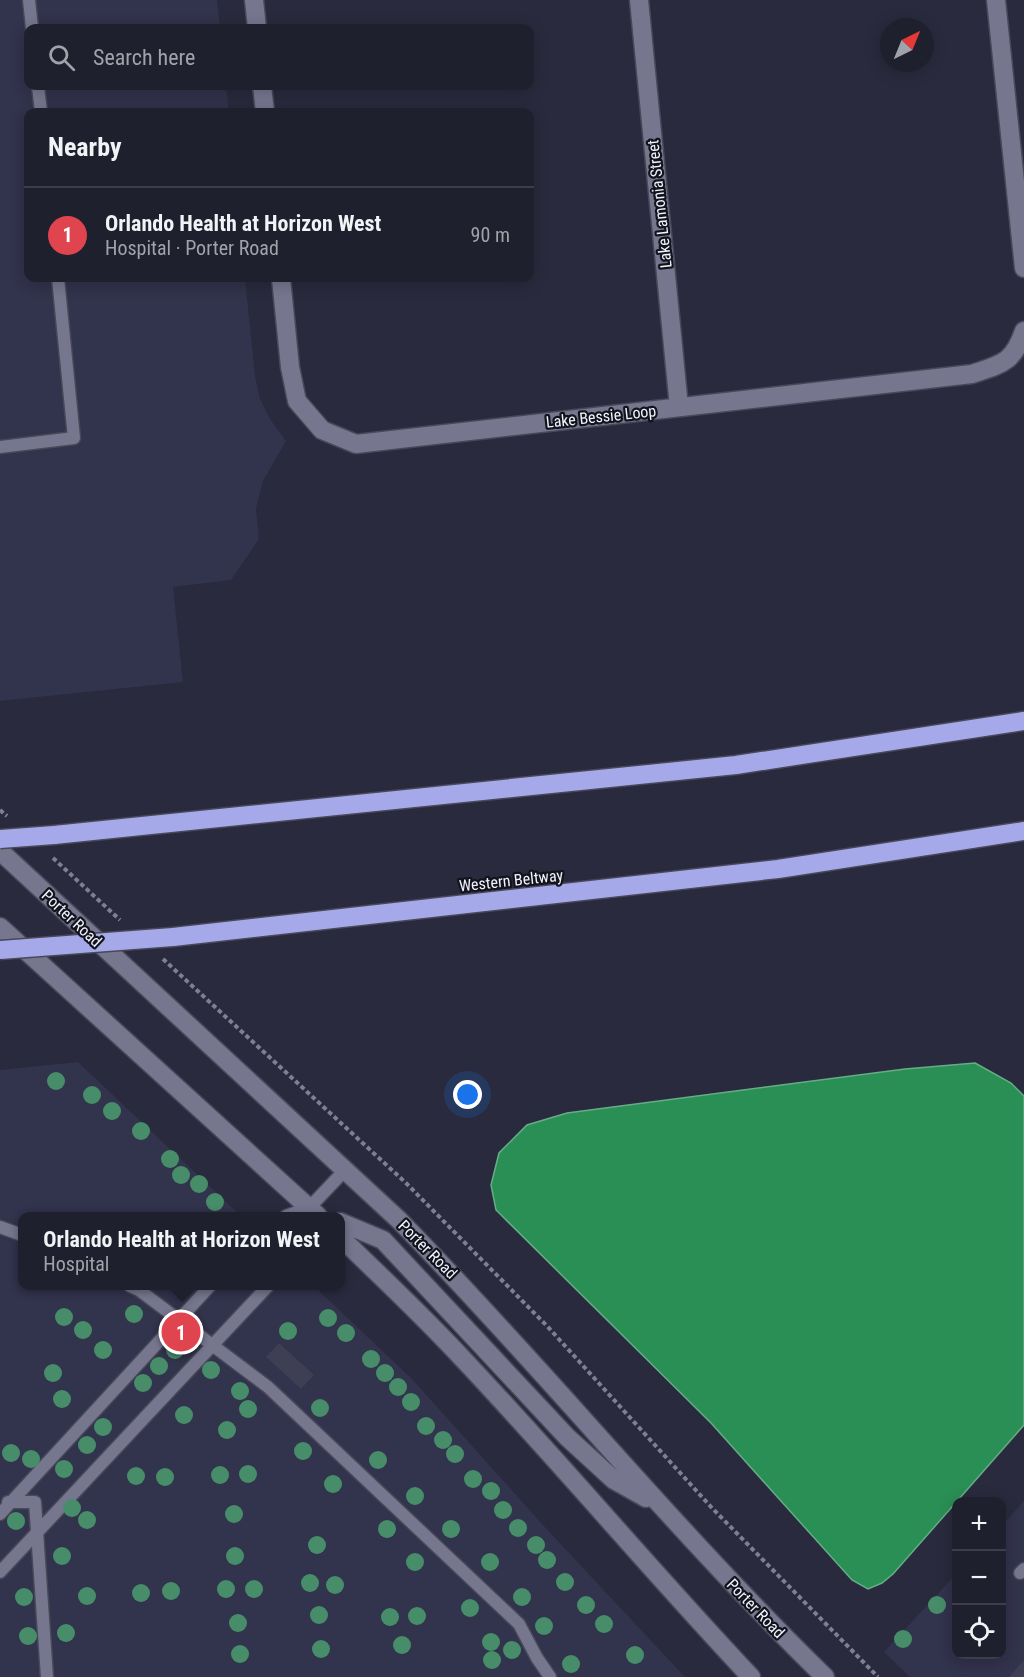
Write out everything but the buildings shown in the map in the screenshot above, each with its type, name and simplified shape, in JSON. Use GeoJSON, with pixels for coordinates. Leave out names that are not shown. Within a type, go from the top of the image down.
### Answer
{"type":"FeatureCollection","features":[{"type":"Feature","properties":{"kind":"highway"},"geometry":{"type":"LineString","coordinates":[[0,839],[736,765],[1024,721]]}},
{"type":"Feature","properties":{"kind":"highway","name":"Western Beltway"},"geometry":{"type":"LineString","coordinates":[[0,950],[173,937],[778,869],[1024,831]]}},
{"type":"Feature","properties":{"kind":"street"},"geometry":{"type":"LineString","coordinates":[[254,0],[257,24]]}},
{"type":"Feature","properties":{"kind":"street","name":"Lake Lamonia Street"},"geometry":{"type":"LineString","coordinates":[[639,0],[679,407]]}},
{"type":"Feature","properties":{"kind":"street"},"geometry":{"type":"LineString","coordinates":[[996,0],[1024,268]]}},
{"type":"Feature","properties":{"kind":"street"},"geometry":{"type":"LineString","coordinates":[[262,90],[265,108]]}},
{"type":"Feature","properties":{"kind":"street","name":"Lake Bessie Loop"},"geometry":{"type":"LineString","coordinates":[[281,282],[290,367],[297,400],[322,430],[356,444],[972,374],[1004,363],[1019,344],[1024,331]]}},
{"type":"Feature","properties":{"kind":"street","name":"Porter Road"},"geometry":{"type":"LineString","coordinates":[[0,852],[346,1169],[461,1283],[661,1506],[764,1617],[825,1677]]}},
{"type":"Feature","properties":{"kind":"street"},"geometry":{"type":"LineString","coordinates":[[0,927],[309,1212]]}},
{"type":"Feature","properties":{"kind":"street"},"geometry":{"type":"LineString","coordinates":[[345,1223],[383,1240],[567,1437],[614,1480],[661,1506]]}},
{"type":"Feature","properties":{"kind":"street"},"geometry":{"type":"LineString","coordinates":[[345,1242],[464,1360],[679,1601],[751,1677]]}},
{"type":"Feature","properties":{"kind":"lane"},"geometry":{"type":"LineString","coordinates":[[29,0],[32,24]]}},
{"type":"Feature","properties":{"kind":"lane"},"geometry":{"type":"LineString","coordinates":[[38,90],[41,108]]}},
{"type":"Feature","properties":{"kind":"lane"},"geometry":{"type":"LineString","coordinates":[[0,447],[74,438],[58,282]]}},
{"type":"Feature","properties":{"kind":"lane"},"geometry":{"type":"LineString","coordinates":[[313,1212],[346,1169]]}},
{"type":"Feature","properties":{"kind":"lane"},"geometry":{"type":"LineString","coordinates":[[0,1227],[18,1234]]}},
{"type":"Feature","properties":{"kind":"lane"},"geometry":{"type":"LineString","coordinates":[[136,1290],[268,1387],[519,1624],[550,1677]]}},
{"type":"Feature","properties":{"kind":"lane"},"geometry":{"type":"LineString","coordinates":[[0,1514],[6,1502],[206,1290]]}},
{"type":"Feature","properties":{"kind":"lane"},"geometry":{"type":"LineString","coordinates":[[0,1572],[264,1290]]}},
{"type":"Feature","properties":{"kind":"lane"},"geometry":{"type":"LineString","coordinates":[[6,1502],[36,1502],[47,1677]]}},
{"type":"Feature","properties":{"kind":"shaded area"},"geometry":{"type":"Polygon","coordinates":[[[0,0],[217,0],[220,24],[24,24],[24,90],[226,90],[229,108],[24,108],[24,282],[245,282],[255,376],[260,399],[270,419],[286,441],[263,481],[256,509],[259,539],[231,580],[173,587],[183,682],[0,701],[0,0]]]}},
{"type":"Feature","properties":{"kind":"shaded area"},"geometry":{"type":"Polygon","coordinates":[[[78,1062],[237,1212],[18,1212],[18,1290],[318,1290],[413,1380],[543,1525],[685,1677],[0,1677],[0,1070],[78,1062]]]}},
{"type":"Feature","properties":{"kind":"shaded area"},"geometry":{"type":"Polygon","coordinates":[[[975,1063],[1011,1083],[1024,1096],[1024,1425],[961,1497],[952,1497],[952,1507],[893,1574],[882,1583],[868,1589],[852,1580],[711,1423],[496,1210],[491,1185],[499,1153],[527,1125],[567,1113],[905,1069],[975,1063]]]}},
{"type":"Feature","properties":{"kind":"shaded area"},"geometry":{"type":"Polygon","coordinates":[[[1024,1501],[1024,1677],[910,1677],[884,1652],[952,1578],[952,1659],[1006,1659],[1006,1521],[1024,1501]]]}},
{"type":"Feature","properties":{"kind":"place","name":"Orlando Health at Horizon West"},"geometry":{"type":"Point","coordinates":[181,1332]}}]}
